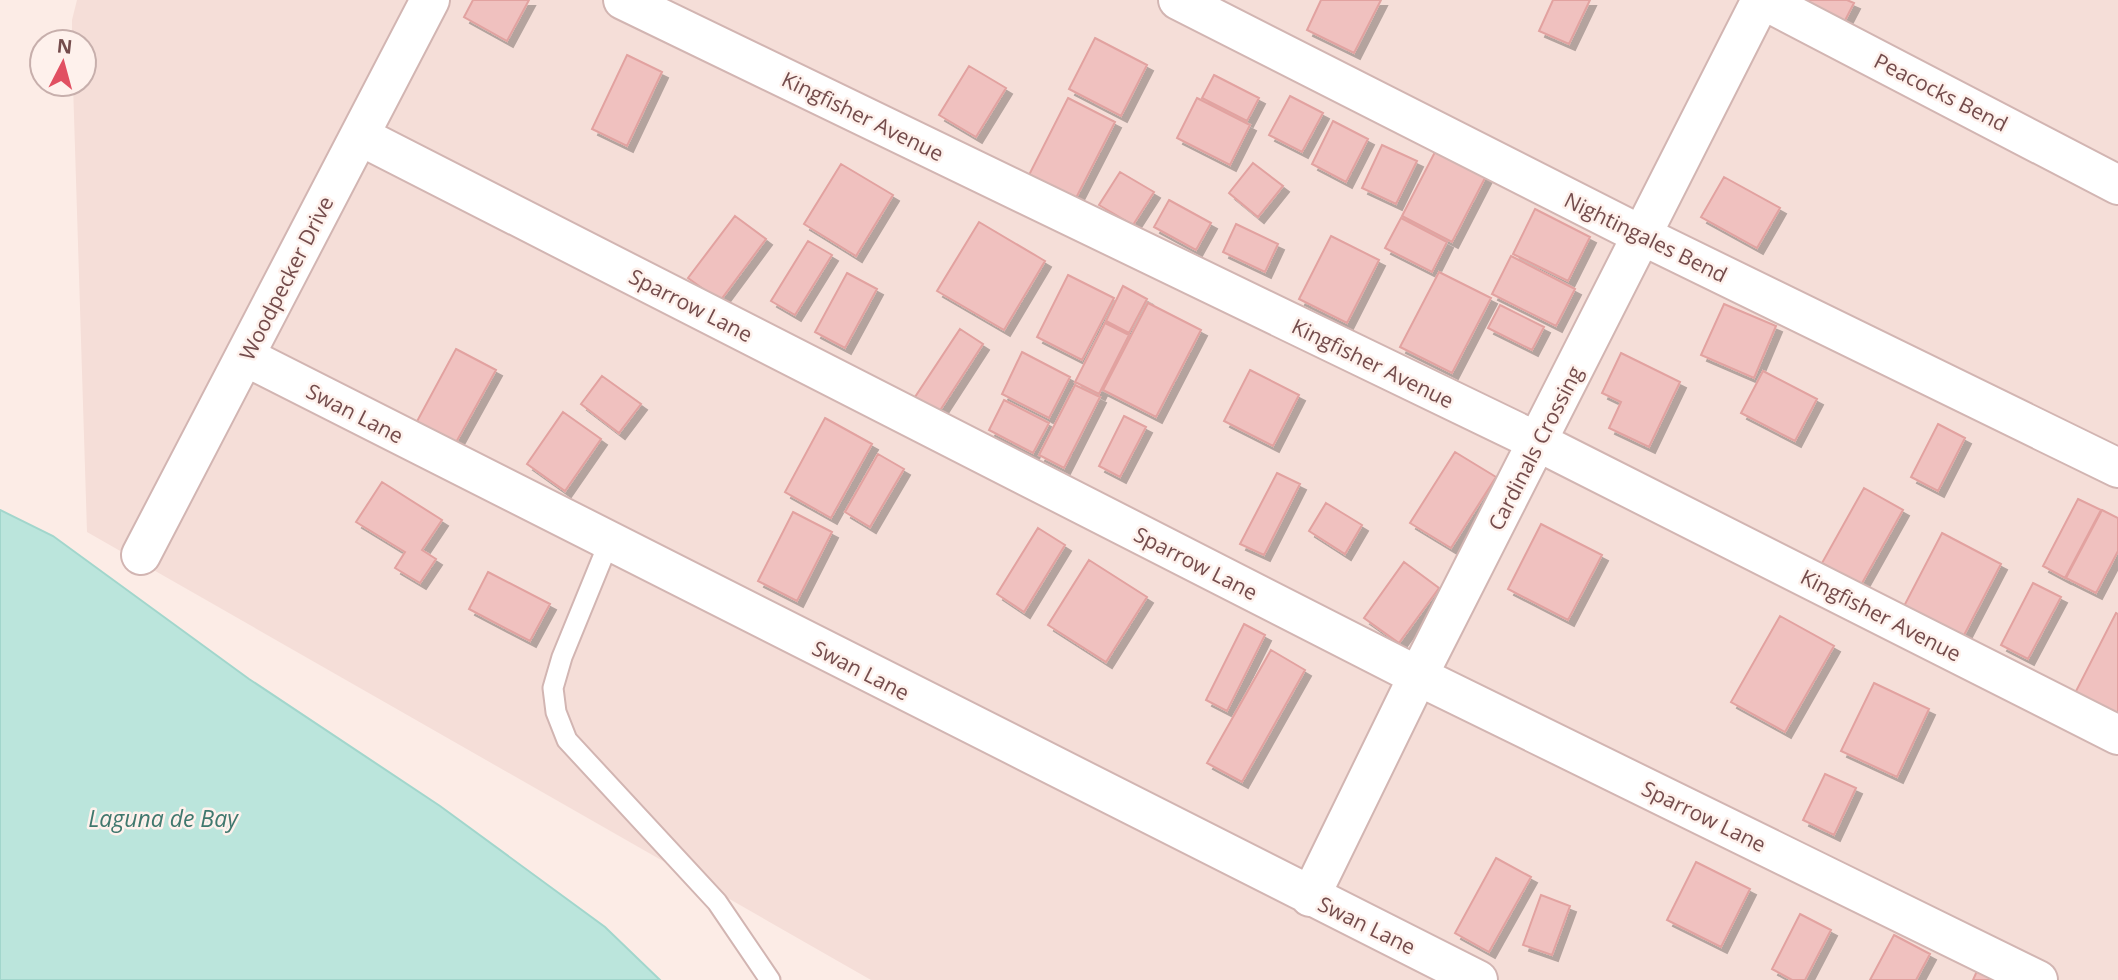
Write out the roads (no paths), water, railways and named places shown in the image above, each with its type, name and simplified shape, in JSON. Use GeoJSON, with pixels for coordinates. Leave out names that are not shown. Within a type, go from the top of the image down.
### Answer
{"type":"FeatureCollection","features":[{"type":"Feature","properties":{"kind":"street","name":"Woodpecker Drive"},"geometry":{"type":"LineString","coordinates":[[141,555],[430,0]]}},
{"type":"Feature","properties":{"kind":"street","name":"Kingfisher Avenue"},"geometry":{"type":"LineString","coordinates":[[624,0],[1538,442],[2118,735]]}},
{"type":"Feature","properties":{"kind":"street","name":"Nightingales Bend"},"geometry":{"type":"LineString","coordinates":[[1178,0],[1643,236],[2118,468]]}},
{"type":"Feature","properties":{"kind":"street","name":"Cardinals Crossing"},"geometry":{"type":"LineString","coordinates":[[1310,897],[1418,676],[1762,0]]}},
{"type":"Feature","properties":{"kind":"street","name":"Peacocks Bend"},"geometry":{"type":"LineString","coordinates":[[1762,0],[2118,185]]}},
{"type":"Feature","properties":{"kind":"street","name":"Sparrow Lane"},"geometry":{"type":"LineString","coordinates":[[360,136],[1418,676],[2038,980]]}},
{"type":"Feature","properties":{"kind":"street","name":"Swan Lane"},"geometry":{"type":"LineString","coordinates":[[246,357],[1478,980]]}},
{"type":"Feature","properties":{"kind":"lane"},"geometry":{"type":"LineString","coordinates":[[609,542],[562,657],[553,688],[556,712],[567,740],[717,902],[770,980]]}},
{"type":"Feature","properties":{"kind":"water","name":"Laguna de Bay"},"geometry":{"type":"Polygon","coordinates":[[[0,510],[53,536],[249,679],[440,806],[605,927],[660,980],[0,980],[0,510]]]}}]}
